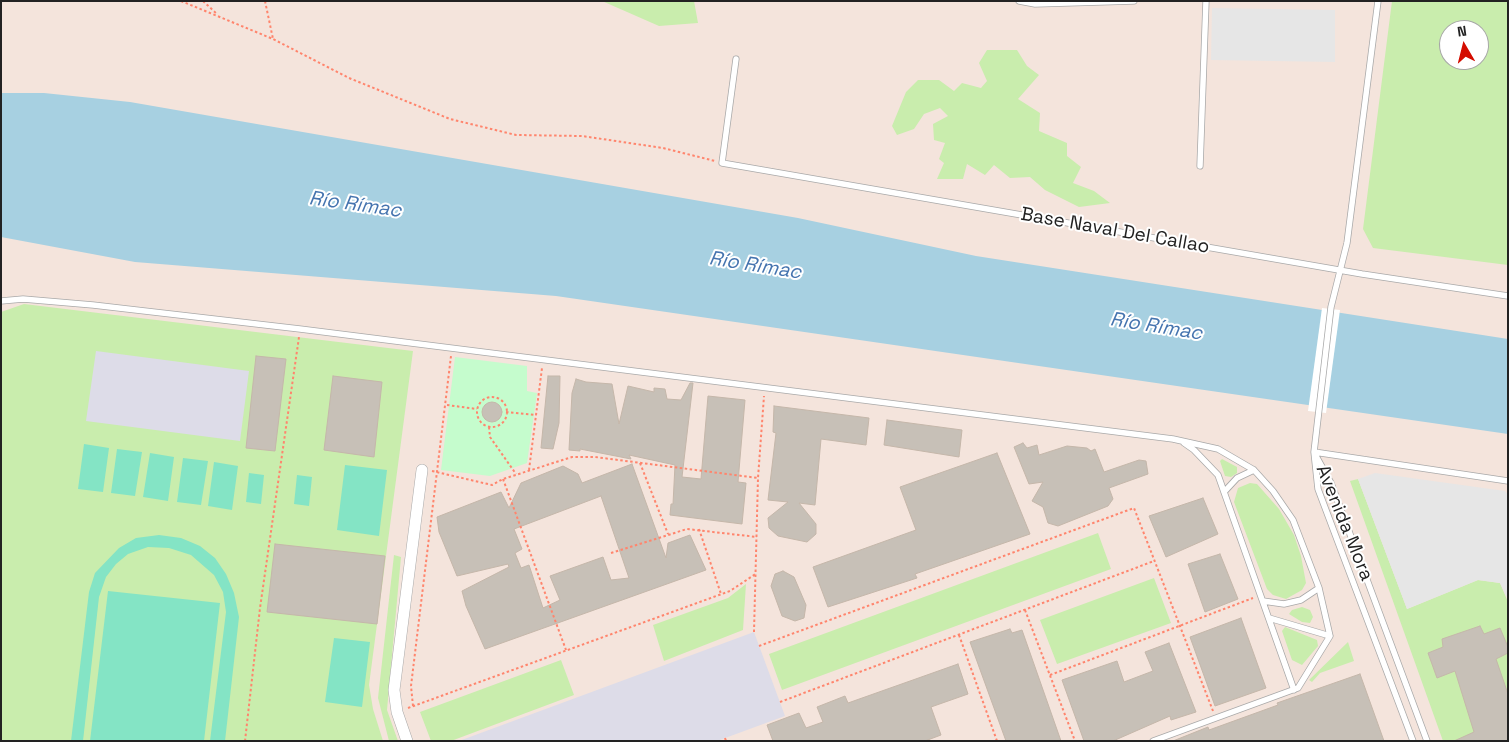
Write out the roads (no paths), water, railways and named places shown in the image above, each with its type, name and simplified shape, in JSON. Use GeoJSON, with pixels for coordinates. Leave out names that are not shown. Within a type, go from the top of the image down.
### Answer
{"type":"FeatureCollection","features":[{"type":"Feature","properties":{"kind":"street"},"geometry":{"type":"LineString","coordinates":[[407,741],[397,712],[394,690],[422,470]]}},
{"type":"Feature","properties":{"kind":"lane"},"geometry":{"type":"LineString","coordinates":[[1019,1],[1024,4],[1134,1]]}},
{"type":"Feature","properties":{"kind":"lane"},"geometry":{"type":"LineString","coordinates":[[1200,166],[1206,1]]}},
{"type":"Feature","properties":{"kind":"lane"},"geometry":{"type":"LineString","coordinates":[[1378,1],[1341,270],[1331,307],[1317,410],[1314,452],[1508,481]]}},
{"type":"Feature","properties":{"kind":"lane","name":"Base Naval Del Callao"},"geometry":{"type":"LineString","coordinates":[[736,59],[722,162],[1341,270],[1508,296]]}},
{"type":"Feature","properties":{"kind":"lane"},"geometry":{"type":"LineString","coordinates":[[1,301],[23,299],[93,305],[300,329],[1180,441],[1218,449],[1254,470],[1293,520],[1319,588],[1330,636],[1298,688],[1152,741]]}},
{"type":"Feature","properties":{"kind":"lane"},"geometry":{"type":"LineString","coordinates":[[1180,441],[1194,450],[1218,476],[1294,690]]}},
{"type":"Feature","properties":{"kind":"lane","name":"Avenida Mora"},"geometry":{"type":"LineString","coordinates":[[1314,452],[1318,488],[1413,741]]}},
{"type":"Feature","properties":{"kind":"lane","name":"Avenida Mora"},"geometry":{"type":"LineString","coordinates":[[1314,452],[1334,492],[1427,741]]}},
{"type":"Feature","properties":{"kind":"lane"},"geometry":{"type":"LineString","coordinates":[[1224,492],[1237,478],[1254,470]]}},
{"type":"Feature","properties":{"kind":"lane"},"geometry":{"type":"LineString","coordinates":[[1262,598],[1284,604],[1301,600],[1319,588]]}},
{"type":"Feature","properties":{"kind":"lane"},"geometry":{"type":"LineString","coordinates":[[1269,618],[1330,636]]}},
{"type":"Feature","properties":{"kind":"water","name":"Río Rímac"},"geometry":{"type":"Polygon","coordinates":[[[1,93],[44,93],[130,102],[798,218],[976,256],[1508,339],[1508,434],[556,296],[135,262],[1,237],[1,93]]]}}]}
